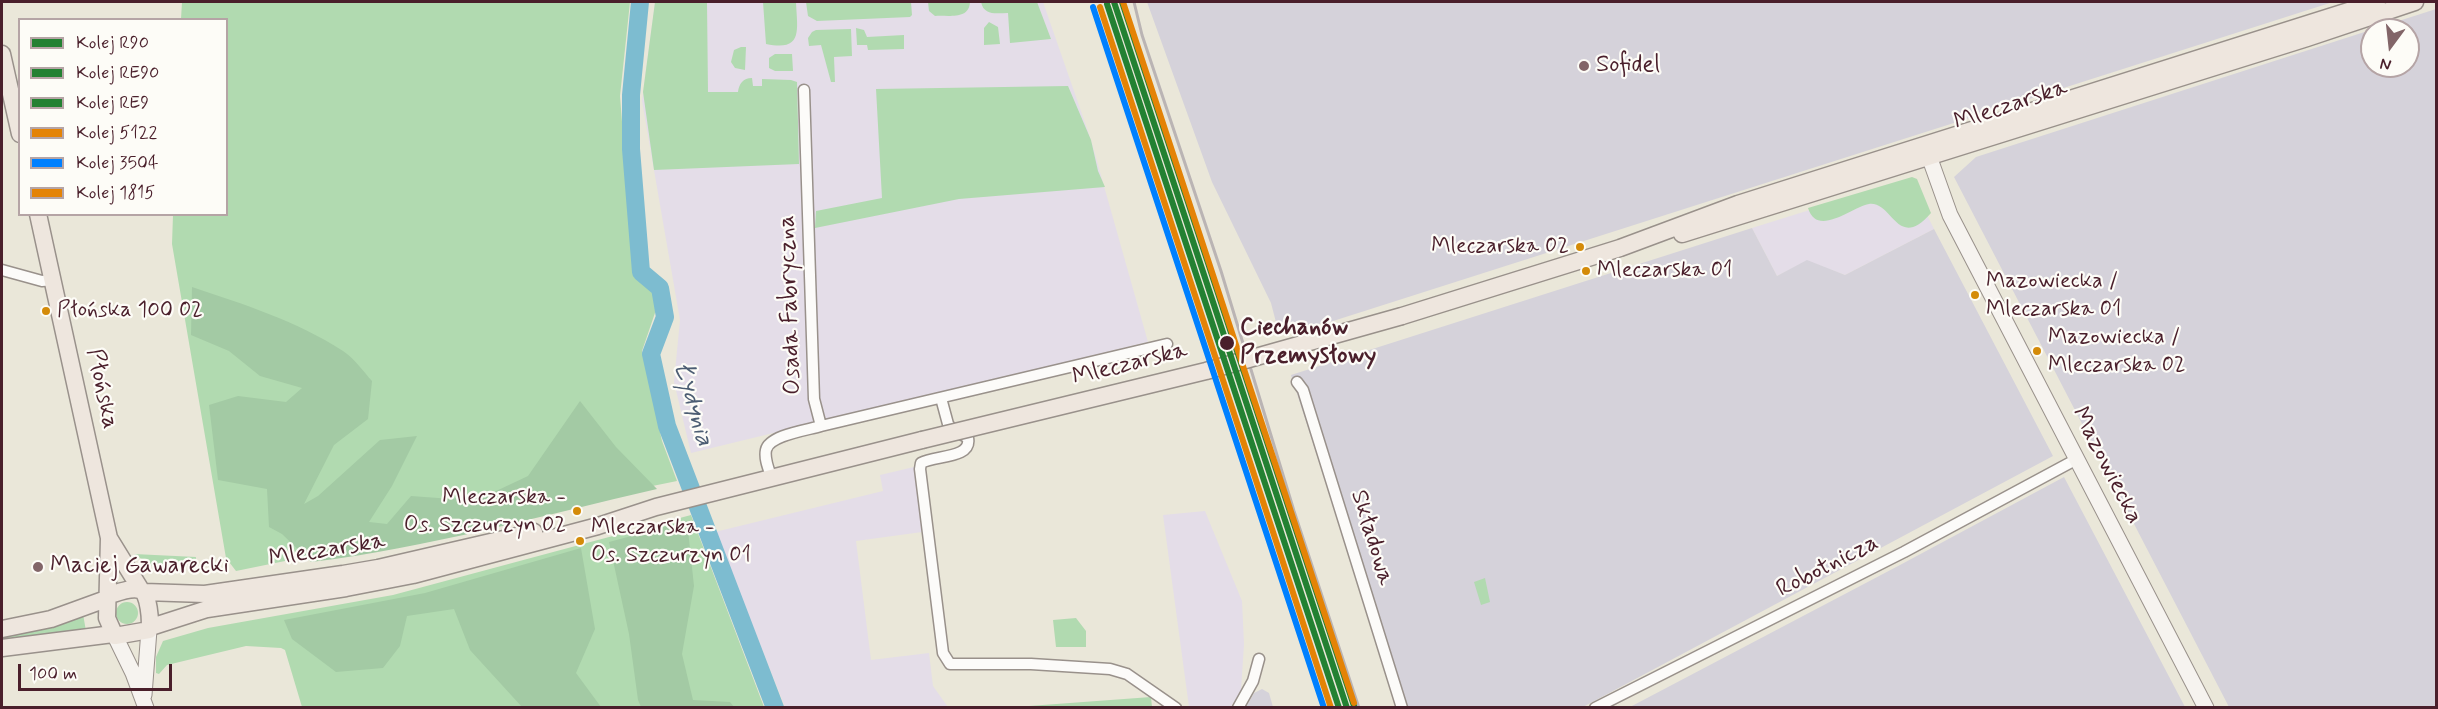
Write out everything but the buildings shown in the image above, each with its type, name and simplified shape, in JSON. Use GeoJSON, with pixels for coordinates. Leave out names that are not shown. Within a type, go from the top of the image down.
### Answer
{"type":"FeatureCollection","features":[{"type":"Feature","properties":{"kind":"main road","name":"Mleczarska"},"geometry":{"type":"LineString","coordinates":[[1927,151],[2377,2]]}},
{"type":"Feature","properties":{"kind":"main road","name":"Mleczarska"},"geometry":{"type":"LineString","coordinates":[[142,591],[206,594],[378,568],[596,518],[656,507],[1206,371],[1402,316],[1620,248],[1738,204],[1927,151],[2307,38],[2415,2]]}},
{"type":"Feature","properties":{"kind":"main road"},"geometry":{"type":"LineString","coordinates":[[2,54],[18,125]]}},
{"type":"Feature","properties":{"kind":"main road","name":"Płońska"},"geometry":{"type":"LineString","coordinates":[[38,216],[109,538],[106,597]]}},
{"type":"Feature","properties":{"kind":"main road","name":"Mleczarska"},"geometry":{"type":"LineString","coordinates":[[150,628],[207,609],[346,588],[413,574],[598,526],[656,507]]}},
{"type":"Feature","properties":{"kind":"main road","name":"Płońska"},"geometry":{"type":"LineString","coordinates":[[109,538],[142,591]]}},
{"type":"Feature","properties":{"kind":"main road"},"geometry":{"type":"LineString","coordinates":[[2,628],[51,619],[123,591],[142,591],[149,609],[150,628],[114,635],[2,648]]}},
{"type":"Feature","properties":{"kind":"main road"},"geometry":{"type":"LineString","coordinates":[[106,597],[107,618],[114,635]]}},
{"type":"Feature","properties":{"kind":"street","name":"Osada Fabryczna"},"geometry":{"type":"LineString","coordinates":[[772,479],[766,451],[769,444],[775,438],[821,426],[814,399],[804,90]]}},
{"type":"Feature","properties":{"kind":"street","name":"Mazowiecka"},"geometry":{"type":"LineString","coordinates":[[1927,151],[1950,214],[2206,708]]}},
{"type":"Feature","properties":{"kind":"street"},"geometry":{"type":"LineString","coordinates":[[2,270],[42,281],[53,280]]}},
{"type":"Feature","properties":{"kind":"street","name":"Mleczarska"},"geometry":{"type":"LineString","coordinates":[[821,426],[1167,344]]}},
{"type":"Feature","properties":{"kind":"street","name":"Składowa"},"geometry":{"type":"LineString","coordinates":[[1297,382],[1303,390],[1402,708]]}},
{"type":"Feature","properties":{"kind":"street"},"geometry":{"type":"LineString","coordinates":[[941,398],[948,424],[952,429],[968,438],[969,444],[962,452],[921,463],[920,469],[943,653],[950,664],[1031,664],[1110,669],[1127,674],[1176,708]]}},
{"type":"Feature","properties":{"kind":"street","name":"Robotnicza"},"geometry":{"type":"LineString","coordinates":[[1595,708],[1904,552],[2077,459]]}},
{"type":"Feature","properties":{"kind":"street"},"geometry":{"type":"LineString","coordinates":[[145,703],[150,628]]}},
{"type":"Feature","properties":{"kind":"street"},"geometry":{"type":"LineString","coordinates":[[114,635],[145,703]]}},
{"type":"Feature","properties":{"kind":"street"},"geometry":{"type":"LineString","coordinates":[[1238,708],[1253,681],[1259,658]]}},
{"type":"Feature","properties":{"kind":"shaded area"},"geometry":{"type":"Polygon","coordinates":[[[655,2],[1043,2],[1091,140],[1148,342],[691,453],[674,382],[680,320],[642,101],[655,2]]]}},
{"type":"Feature","properties":{"kind":"shaded area"},"geometry":{"type":"Polygon","coordinates":[[[1147,2],[2333,2],[1330,322],[1301,327],[1277,326],[1271,303],[1212,182],[1147,2]]]}},
{"type":"Feature","properties":{"kind":"shaded area"},"geometry":{"type":"Polygon","coordinates":[[[2436,9],[2436,707],[2229,707],[1954,177],[1976,157],[2360,33],[2360,78],[2420,78],[2420,18],[2408,18],[2436,9]]]}},
{"type":"Feature","properties":{"kind":"shaded area"},"geometry":{"type":"Polygon","coordinates":[[[1909,179],[1934,229],[1845,275],[1807,261],[1777,276],[1752,228],[1909,179]]]}},
{"type":"Feature","properties":{"kind":"shaded area"},"geometry":{"type":"Polygon","coordinates":[[[1752,228],[1777,276],[1807,260],[1845,275],[1934,229],[2053,456],[1583,707],[1398,707],[1291,375],[1752,228]]]}},
{"type":"Feature","properties":{"kind":"shaded area"},"geometry":{"type":"Polygon","coordinates":[[[914,467],[922,532],[856,541],[871,660],[929,653],[933,686],[948,707],[785,707],[715,532],[883,491],[880,475],[914,467]]]}},
{"type":"Feature","properties":{"kind":"shaded area"},"geometry":{"type":"Polygon","coordinates":[[[2064,477],[2185,707],[1630,707],[1900,565],[2064,477]]]}},
{"type":"Feature","properties":{"kind":"shaded area"},"geometry":{"type":"Polygon","coordinates":[[[1205,511],[1242,601],[1244,644],[1241,690],[1231,707],[1189,707],[1163,515],[1205,511]]]}},
{"type":"Feature","properties":{"kind":"shaded area"},"geometry":{"type":"Polygon","coordinates":[[[1262,689],[1269,693],[1273,707],[1246,707],[1254,693],[1262,689]]]}},
{"type":"Feature","properties":{"kind":"green space"},"geometry":{"type":"Polygon","coordinates":[[[182,2],[630,2],[620,96],[634,277],[653,289],[656,310],[642,351],[662,441],[677,481],[236,571],[226,558],[172,244],[173,216],[228,216],[228,18],[181,18],[182,2]]]}},
{"type":"Feature","properties":{"kind":"green space"},"geometry":{"type":"Polygon","coordinates":[[[655,2],[707,2],[708,92],[738,92],[742,82],[749,78],[752,78],[753,86],[762,86],[762,79],[797,82],[799,164],[654,170],[643,92],[655,2]]]}},
{"type":"Feature","properties":{"kind":"green space"},"geometry":{"type":"Polygon","coordinates":[[[763,2],[796,2],[796,36],[787,45],[766,44],[763,2]]]}},
{"type":"Feature","properties":{"kind":"green space"},"geometry":{"type":"Polygon","coordinates":[[[806,2],[911,2],[912,15],[910,17],[817,21],[808,16],[806,2]]]}},
{"type":"Feature","properties":{"kind":"green space"},"geometry":{"type":"Polygon","coordinates":[[[928,2],[970,2],[969,8],[962,14],[935,16],[929,11],[928,2]]]}},
{"type":"Feature","properties":{"kind":"green space"},"geometry":{"type":"Polygon","coordinates":[[[981,2],[1037,2],[1051,39],[1010,43],[1008,13],[988,12],[981,2]]]}},
{"type":"Feature","properties":{"kind":"green space"},"geometry":{"type":"Polygon","coordinates":[[[989,22],[998,27],[1000,44],[984,45],[984,28],[989,22]]]}},
{"type":"Feature","properties":{"kind":"green space"},"geometry":{"type":"Polygon","coordinates":[[[856,28],[864,30],[867,37],[904,35],[904,49],[868,50],[867,45],[857,45],[856,28]]]}},
{"type":"Feature","properties":{"kind":"green space"},"geometry":{"type":"Polygon","coordinates":[[[851,29],[852,56],[834,57],[835,82],[831,82],[821,45],[809,46],[808,38],[816,30],[851,29]]]}},
{"type":"Feature","properties":{"kind":"green space"},"geometry":{"type":"Polygon","coordinates":[[[746,47],[745,70],[735,68],[731,62],[734,50],[746,47]]]}},
{"type":"Feature","properties":{"kind":"green space"},"geometry":{"type":"Polygon","coordinates":[[[775,54],[792,54],[793,71],[775,71],[769,68],[769,58],[775,54]]]}},
{"type":"Feature","properties":{"kind":"green space"},"geometry":{"type":"Polygon","coordinates":[[[1068,86],[1091,140],[1098,171],[1105,187],[959,199],[815,228],[816,211],[882,198],[876,89],[1068,86]]]}},
{"type":"Feature","properties":{"kind":"green space"},"geometry":{"type":"Polygon","coordinates":[[[1912,177],[1917,179],[1931,213],[1920,224],[1910,228],[1896,222],[1877,205],[1862,206],[1827,221],[1813,217],[1808,208],[1912,177]]]}},
{"type":"Feature","properties":{"kind":"green space"},"geometry":{"type":"Polygon","coordinates":[[[192,287],[269,314],[325,340],[347,354],[372,381],[368,419],[334,445],[304,504],[318,496],[380,440],[417,436],[392,486],[369,522],[387,524],[411,496],[452,499],[494,492],[528,476],[580,401],[616,447],[657,489],[442,540],[311,562],[282,534],[269,527],[267,489],[218,480],[209,405],[238,396],[286,402],[302,388],[260,376],[229,351],[191,335],[192,287]]]}},
{"type":"Feature","properties":{"kind":"green space"},"geometry":{"type":"Polygon","coordinates":[[[691,515],[764,707],[302,707],[285,650],[246,646],[167,665],[159,674],[156,673],[156,657],[163,641],[208,628],[393,595],[691,515]]]}},
{"type":"Feature","properties":{"kind":"green space"},"geometry":{"type":"Polygon","coordinates":[[[687,521],[694,586],[682,654],[693,700],[730,702],[734,707],[641,707],[638,700],[629,634],[609,542],[687,521]]]}},
{"type":"Feature","properties":{"kind":"green space"},"geometry":{"type":"Polygon","coordinates":[[[581,548],[595,629],[576,673],[601,707],[522,707],[470,650],[454,609],[407,616],[400,646],[383,668],[336,672],[292,639],[284,620],[425,593],[581,548]]]}},
{"type":"Feature","properties":{"kind":"green space"},"geometry":{"type":"Polygon","coordinates":[[[134,554],[196,557],[195,563],[160,571],[134,554]]]}},
{"type":"Feature","properties":{"kind":"green space"},"geometry":{"type":"Polygon","coordinates":[[[1485,578],[1490,602],[1481,605],[1474,582],[1485,578]]]}},
{"type":"Feature","properties":{"kind":"green space"},"geometry":{"type":"Polygon","coordinates":[[[127,602],[135,605],[138,613],[135,621],[127,624],[119,621],[116,613],[119,605],[127,602]]]}},
{"type":"Feature","properties":{"kind":"green space"},"geometry":{"type":"Polygon","coordinates":[[[83,614],[86,631],[2,642],[2,635],[83,614]]]}},
{"type":"Feature","properties":{"kind":"green space"},"geometry":{"type":"Polygon","coordinates":[[[1076,618],[1086,631],[1086,647],[1056,647],[1053,620],[1076,618]]]}},
{"type":"Feature","properties":{"kind":"green space"},"geometry":{"type":"Polygon","coordinates":[[[1151,697],[1152,707],[1002,708],[1151,697]]]}},
{"type":"Feature","properties":{"kind":"waterway","name":"Łydynia"},"geometry":{"type":"LineString","coordinates":[[640,2],[631,95],[631,149],[641,272],[660,288],[665,317],[651,354],[667,426],[775,708]]}},
{"type":"Feature","properties":{"kind":"railway"},"geometry":{"type":"LineString","coordinates":[[1134,2],[1142,35],[1221,271],[1294,511],[1359,708]]}},
{"type":"Feature","properties":{"kind":"rail line","name":"R90"},"geometry":{"type":"LineString","coordinates":[[1114,2],[1347,708]]}},
{"type":"Feature","properties":{"kind":"rail line","name":"RE9"},"geometry":{"type":"LineString","coordinates":[[1122,2],[1354,706]]}},
{"type":"Feature","properties":{"kind":"rail line","name":"1815"},"geometry":{"type":"LineString","coordinates":[[1123,2],[1354,703]]}},
{"type":"Feature","properties":{"kind":"rail line","name":"RE90"},"geometry":{"type":"LineString","coordinates":[[1107,4],[1339,708]]}},
{"type":"Feature","properties":{"kind":"rail line","name":"3504"},"geometry":{"type":"LineString","coordinates":[[1093,7],[1324,708]]}},
{"type":"Feature","properties":{"kind":"rail line","name":"5122"},"geometry":{"type":"LineString","coordinates":[[1100,7],[1331,708]]}},
{"type":"Feature","properties":{"kind":"place","name":"Sofidel"},"geometry":{"type":"Point","coordinates":[1584,66]}},
{"type":"Feature","properties":{"kind":"place","name":"Mleczarska 02"},"geometry":{"type":"Point","coordinates":[1580,247]}},
{"type":"Feature","properties":{"kind":"place","name":"Mleczarska 01"},"geometry":{"type":"Point","coordinates":[1586,271]}},
{"type":"Feature","properties":{"kind":"place","name":"Mazowiecka / Mleczarska 01"},"geometry":{"type":"Point","coordinates":[1975,295]}},
{"type":"Feature","properties":{"kind":"place","name":"Płońska 100 02"},"geometry":{"type":"Point","coordinates":[46,311]}},
{"type":"Feature","properties":{"kind":"place","name":"Ciechanów Przemysłowy"},"geometry":{"type":"Point","coordinates":[1227,343]}},
{"type":"Feature","properties":{"kind":"place","name":"Mazowiecka / Mleczarska 02"},"geometry":{"type":"Point","coordinates":[2037,351]}},
{"type":"Feature","properties":{"kind":"place","name":"Mleczarska - Os. Szczurzyn 02"},"geometry":{"type":"Point","coordinates":[577,511]}},
{"type":"Feature","properties":{"kind":"place","name":"Mleczarska - Os. Szczurzyn 01"},"geometry":{"type":"Point","coordinates":[580,541]}},
{"type":"Feature","properties":{"kind":"place","name":"Maciej Gawarecki"},"geometry":{"type":"Point","coordinates":[38,567]}}]}
